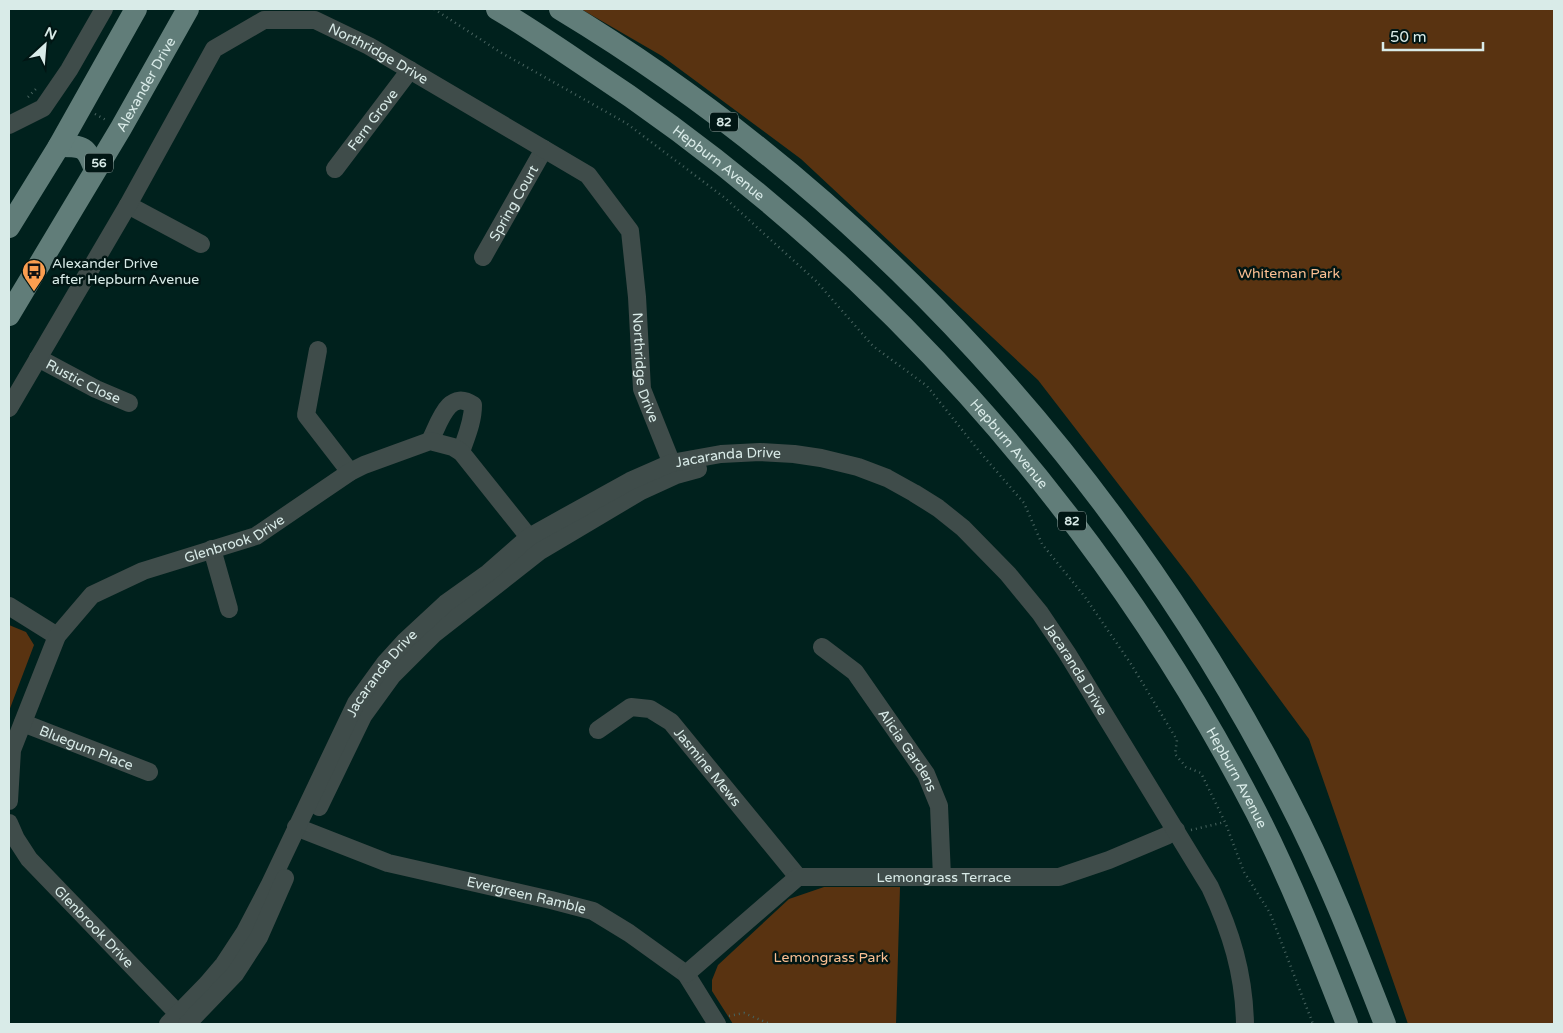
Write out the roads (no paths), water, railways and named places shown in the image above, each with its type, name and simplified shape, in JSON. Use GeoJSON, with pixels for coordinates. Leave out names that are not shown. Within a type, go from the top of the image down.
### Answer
{"type":"FeatureCollection","features":[{"type":"Feature","properties":{"kind":"main road"},"geometry":{"type":"LineString","coordinates":[[9,227],[58,146],[136,9]]}},
{"type":"Feature","properties":{"kind":"main road","name":"Alexander Drive"},"geometry":{"type":"LineString","coordinates":[[9,315],[130,112],[188,9]]}},
{"type":"Feature","properties":{"kind":"main road","name":"Hepburn Avenue"},"geometry":{"type":"LineString","coordinates":[[497,9],[662,119],[800,228],[896,318],[968,395],[1020,455],[1059,503],[1126,595],[1165,654],[1210,729],[1284,869],[1309,925],[1347,1024]]}},
{"type":"Feature","properties":{"kind":"main road","name":"82"},"geometry":{"type":"LineString","coordinates":[[560,9],[629,53],[683,91],[747,139],[829,208],[876,250],[933,306],[1006,385],[1047,433],[1139,554],[1194,635],[1227,688],[1275,774],[1315,854],[1341,912],[1385,1024]]}},
{"type":"Feature","properties":{"kind":"main road"},"geometry":{"type":"LineString","coordinates":[[58,146],[77,146],[88,152],[95,170]]}},
{"type":"Feature","properties":{"kind":"street"},"geometry":{"type":"LineString","coordinates":[[9,125],[43,108],[104,9]]}},
{"type":"Feature","properties":{"kind":"street","name":"Northridge Drive"},"geometry":{"type":"LineString","coordinates":[[9,408],[128,205],[214,49],[264,20],[315,20],[368,46],[588,175],[630,231],[637,297],[642,389],[674,469]]}},
{"type":"Feature","properties":{"kind":"street","name":"Fern Grove"},"geometry":{"type":"LineString","coordinates":[[335,169],[410,70]]}},
{"type":"Feature","properties":{"kind":"street","name":"Spring Court"},"geometry":{"type":"LineString","coordinates":[[483,257],[544,149]]}},
{"type":"Feature","properties":{"kind":"street"},"geometry":{"type":"LineString","coordinates":[[128,205],[201,244]]}},
{"type":"Feature","properties":{"kind":"street"},"geometry":{"type":"LineString","coordinates":[[318,350],[306,416],[350,472]]}},
{"type":"Feature","properties":{"kind":"street","name":"Rustic Close"},"geometry":{"type":"LineString","coordinates":[[38,358],[96,389],[129,403]]}},
{"type":"Feature","properties":{"kind":"street"},"geometry":{"type":"LineString","coordinates":[[461,452],[472,421],[473,412],[473,405],[466,400],[455,401],[448,406],[430,441],[453,447],[461,452],[540,551]]}},
{"type":"Feature","properties":{"kind":"street","name":"Glenbrook Drive"},"geometry":{"type":"LineString","coordinates":[[9,801],[12,750],[57,636],[92,595],[143,570],[256,536],[350,472],[430,441]]}},
{"type":"Feature","properties":{"kind":"street","name":"Jacaranda Drive"},"geometry":{"type":"LineString","coordinates":[[180,1022],[235,974],[259,937],[302,829],[356,703],[405,641],[446,604],[488,573],[529,537],[622,484],[674,469],[747,462],[790,463],[833,470],[865,480],[904,499],[951,531],[1014,597],[1056,653],[1171,833],[1210,887],[1226,920],[1239,966],[1245,1024]]}},
{"type":"Feature","properties":{"kind":"street","name":"Jacaranda Drive"},"geometry":{"type":"LineString","coordinates":[[302,829],[363,716],[392,676],[434,634],[540,551],[674,469]]}},
{"type":"Feature","properties":{"kind":"street"},"geometry":{"type":"LineString","coordinates":[[212,549],[229,609]]}},
{"type":"Feature","properties":{"kind":"street"},"geometry":{"type":"LineString","coordinates":[[9,606],[57,636]]}},
{"type":"Feature","properties":{"kind":"street","name":"Alicia Gardens"},"geometry":{"type":"LineString","coordinates":[[822,647],[855,672],[926,774],[939,806],[942,877]]}},
{"type":"Feature","properties":{"kind":"street","name":"Jasmine Mews"},"geometry":{"type":"LineString","coordinates":[[598,730],[631,707],[650,709],[671,722],[798,877]]}},
{"type":"Feature","properties":{"kind":"street","name":"Bluegum Place"},"geometry":{"type":"LineString","coordinates":[[23,723],[149,772]]}},
{"type":"Feature","properties":{"kind":"street","name":"Glenbrook Drive"},"geometry":{"type":"LineString","coordinates":[[9,823],[16,840],[29,859],[180,1022]]}},
{"type":"Feature","properties":{"kind":"street","name":"Evergreen Ramble"},"geometry":{"type":"LineString","coordinates":[[302,829],[388,863],[593,911],[629,933],[686,974],[716,1023]]}},
{"type":"Feature","properties":{"kind":"street","name":"Jacaranda Drive"},"geometry":{"type":"LineString","coordinates":[[1171,833],[1202,895],[1221,940],[1234,997],[1235,1024]]}},
{"type":"Feature","properties":{"kind":"street","name":"Lemongrass Terrace"},"geometry":{"type":"LineString","coordinates":[[798,877],[1059,877],[1109,860],[1171,833]]}},
{"type":"Feature","properties":{"kind":"street"},"geometry":{"type":"LineString","coordinates":[[686,974],[798,877]]}},
{"type":"Feature","properties":{"kind":"place","name":"Alexander Drive after Hepburn Avenue"},"geometry":{"type":"Point","coordinates":[34,292]}},
{"type":"Feature","properties":{"kind":"park label","name":"Whiteman Park"},"geometry":{"type":"Point","coordinates":[1289,273]}},
{"type":"Feature","properties":{"kind":"park label","name":"Lemongrass Park"},"geometry":{"type":"Point","coordinates":[831,957]}}]}
